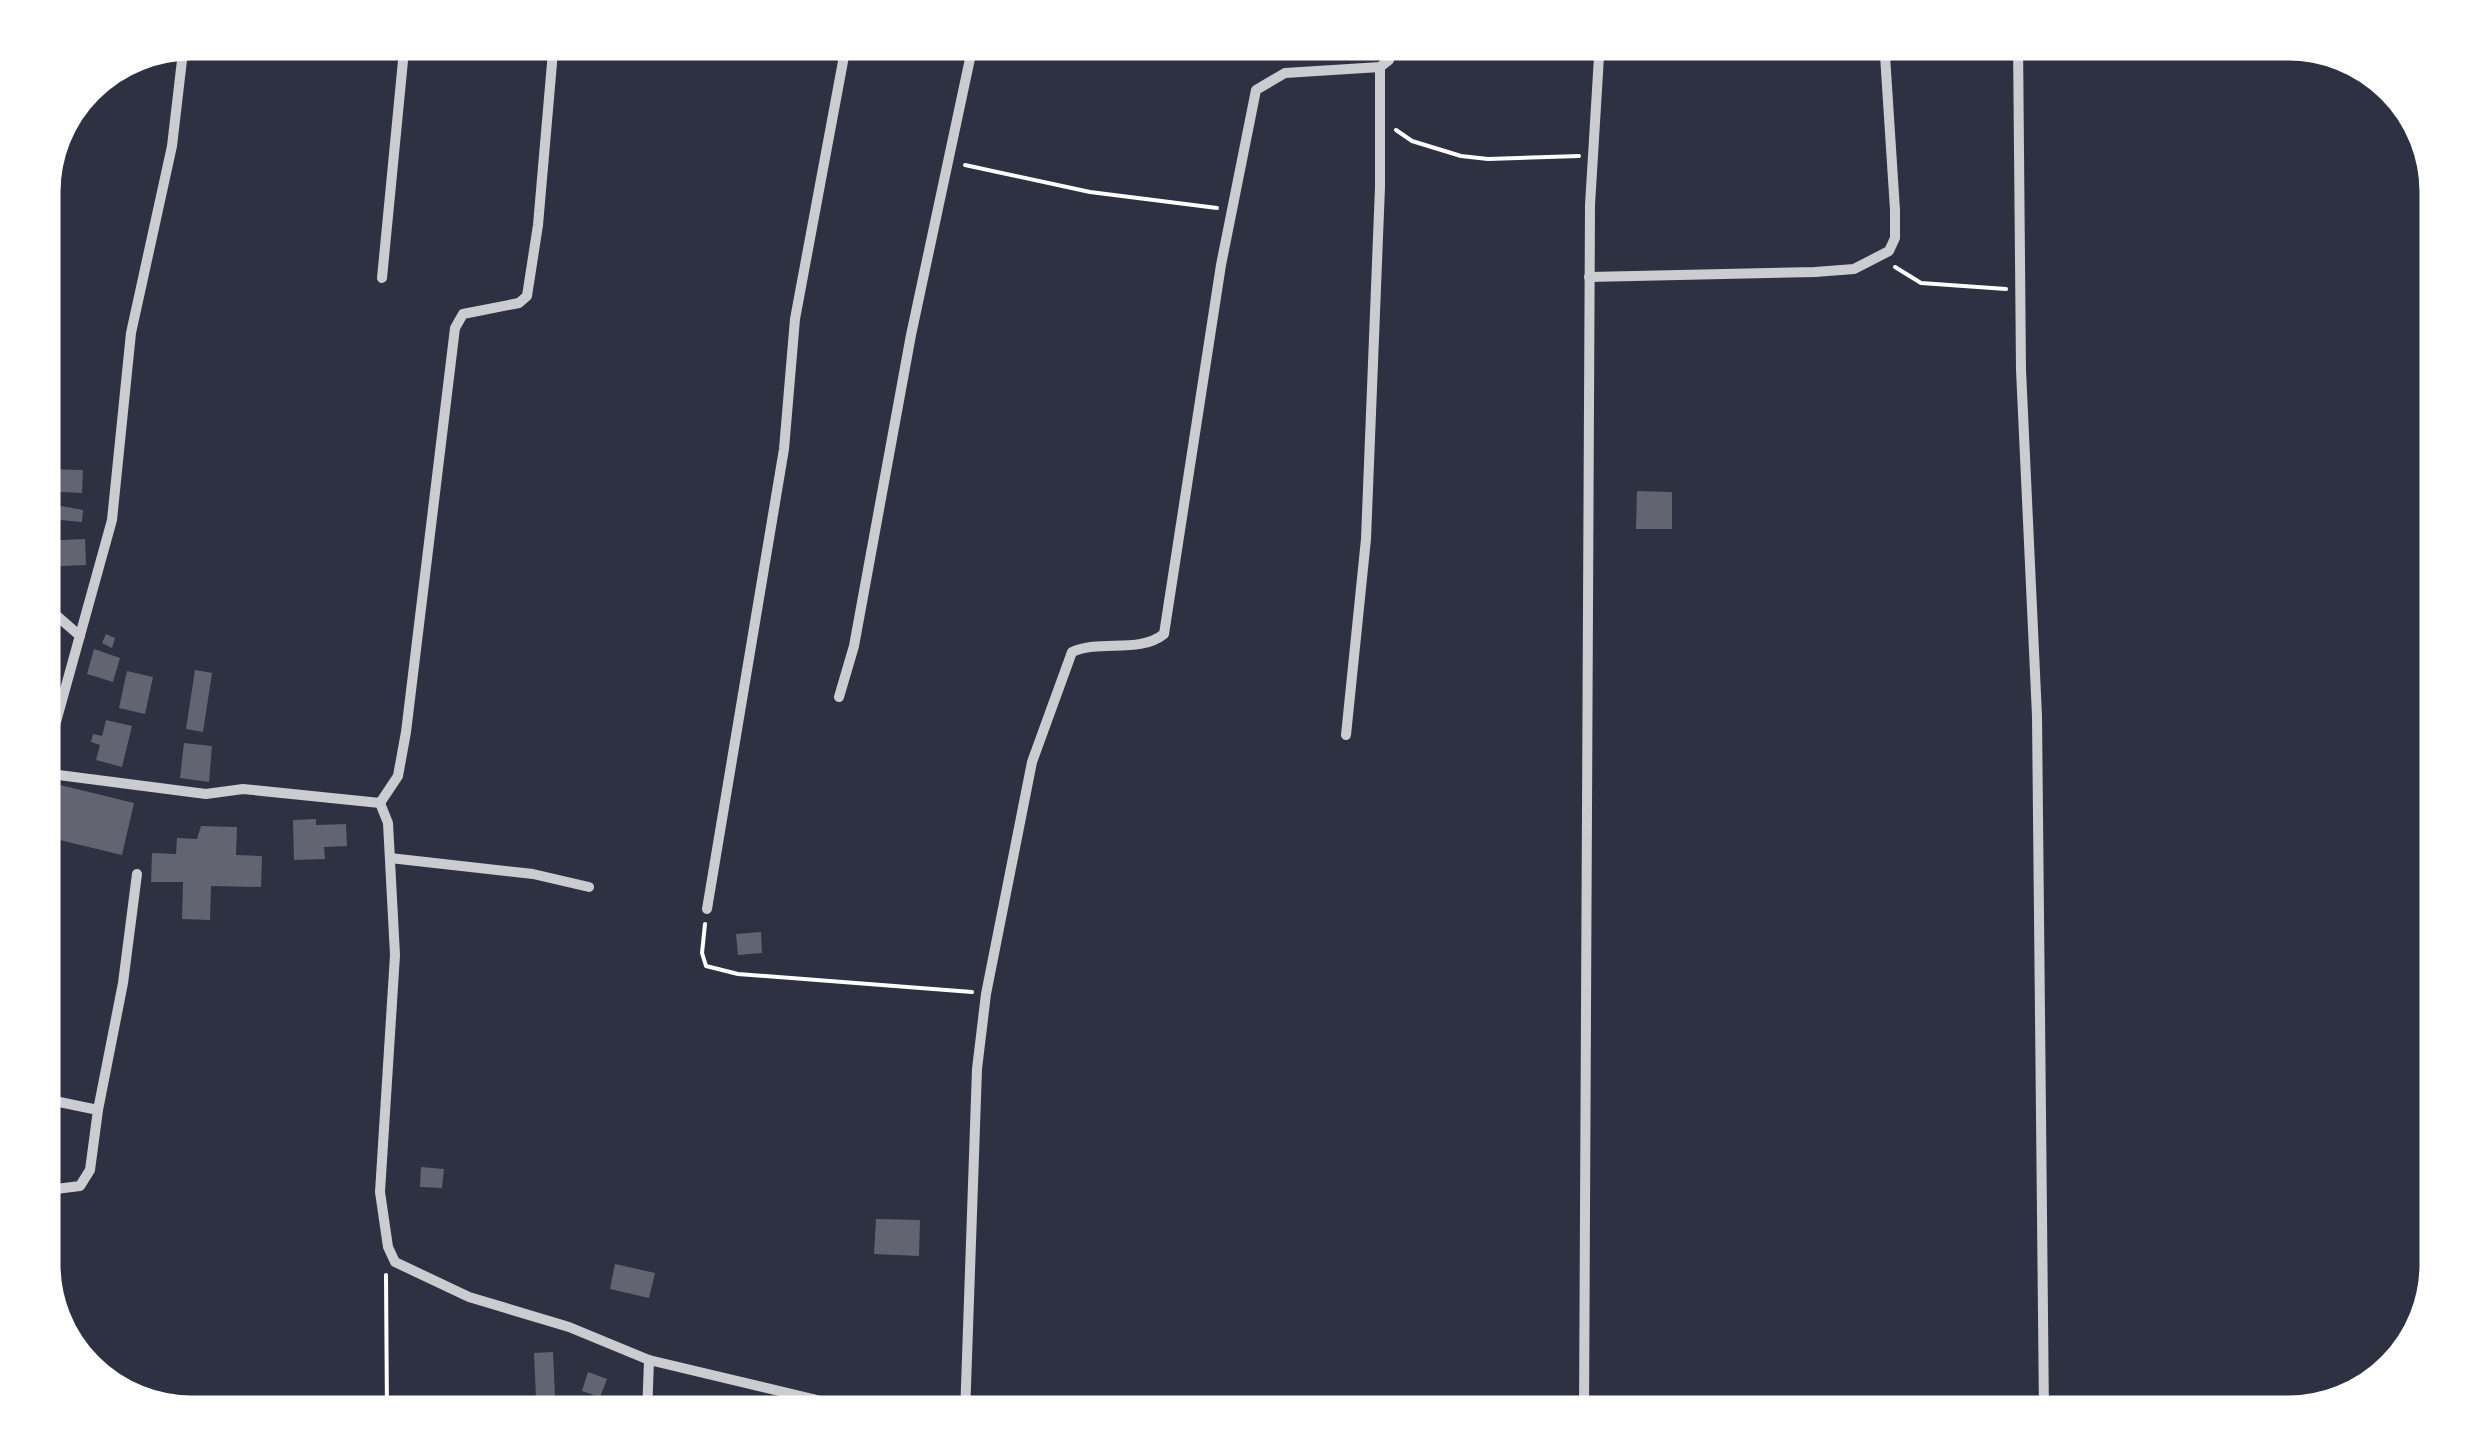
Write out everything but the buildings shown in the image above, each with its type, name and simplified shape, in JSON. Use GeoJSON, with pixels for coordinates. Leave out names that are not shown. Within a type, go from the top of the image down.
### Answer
{"type":"FeatureCollection","features":[{"type":"Feature","properties":{"kind":"street"},"geometry":{"type":"LineString","coordinates":[[382,278],[403,57]]}},
{"type":"Feature","properties":{"kind":"street"},"geometry":{"type":"LineString","coordinates":[[380,804],[398,776],[406,732],[455,328],[463,314],[519,303],[527,296],[538,225],[553,57]]}},
{"type":"Feature","properties":{"kind":"street"},"geometry":{"type":"LineString","coordinates":[[707,909],[784,448],[795,319],[844,57]]}},
{"type":"Feature","properties":{"kind":"street"},"geometry":{"type":"LineString","coordinates":[[840,696],[854,646],[970,57]]}},
{"type":"Feature","properties":{"kind":"street"},"geometry":{"type":"LineString","coordinates":[[966,1398],[977,1069],[986,994],[1032,762],[1064,666],[1078,649],[1142,644],[1164,634],[1231,212],[1256,90],[1285,73],[1380,67],[1390,57]]}},
{"type":"Feature","properties":{"kind":"street"},"geometry":{"type":"LineString","coordinates":[[1584,1398],[1589,277],[1599,57]]}},
{"type":"Feature","properties":{"kind":"street"},"geometry":{"type":"LineString","coordinates":[[1589,277],[1814,272],[1854,269],[1882,256],[1894,238],[1895,210],[1885,57]]}},
{"type":"Feature","properties":{"kind":"street"},"geometry":{"type":"LineString","coordinates":[[2018,57],[2027,551],[2037,716],[2044,1398]]}},
{"type":"Feature","properties":{"kind":"street"},"geometry":{"type":"LineString","coordinates":[[58,714],[112,520],[131,334],[172,146],[182,58]]}},
{"type":"Feature","properties":{"kind":"street"},"geometry":{"type":"LineString","coordinates":[[1346,735],[1366,539],[1380,67]]}},
{"type":"Feature","properties":{"kind":"street"},"geometry":{"type":"LineString","coordinates":[[58,617],[80,636]]}},
{"type":"Feature","properties":{"kind":"street"},"geometry":{"type":"LineString","coordinates":[[58,777],[206,794],[243,788],[380,804]]}},
{"type":"Feature","properties":{"kind":"street"},"geometry":{"type":"LineString","coordinates":[[380,804],[388,823],[395,955],[380,1192],[389,1250],[407,1269],[470,1297],[569,1327],[649,1360],[809,1398]]}},
{"type":"Feature","properties":{"kind":"street"},"geometry":{"type":"LineString","coordinates":[[390,858],[532,874],[589,886]]}},
{"type":"Feature","properties":{"kind":"street"},"geometry":{"type":"LineString","coordinates":[[58,1189],[80,1186],[90,1170],[123,984],[136,874]]}},
{"type":"Feature","properties":{"kind":"street"},"geometry":{"type":"LineString","coordinates":[[58,1102],[98,1110]]}},
{"type":"Feature","properties":{"kind":"street"},"geometry":{"type":"LineString","coordinates":[[648,1398],[649,1360]]}},
{"type":"Feature","properties":{"kind":"path"},"geometry":{"type":"LineString","coordinates":[[1381,120],[1412,142],[1461,156],[1594,156]]}},
{"type":"Feature","properties":{"kind":"path"},"geometry":{"type":"LineString","coordinates":[[948,160],[1090,192],[1205,204],[1231,212]]}},
{"type":"Feature","properties":{"kind":"path"},"geometry":{"type":"LineString","coordinates":[[1882,256],[1920,283],[2020,288]]}},
{"type":"Feature","properties":{"kind":"path"},"geometry":{"type":"LineString","coordinates":[[707,909],[702,953],[706,966],[778,980],[986,994]]}},
{"type":"Feature","properties":{"kind":"path"},"geometry":{"type":"LineString","coordinates":[[387,1398],[389,1250]]}}]}
